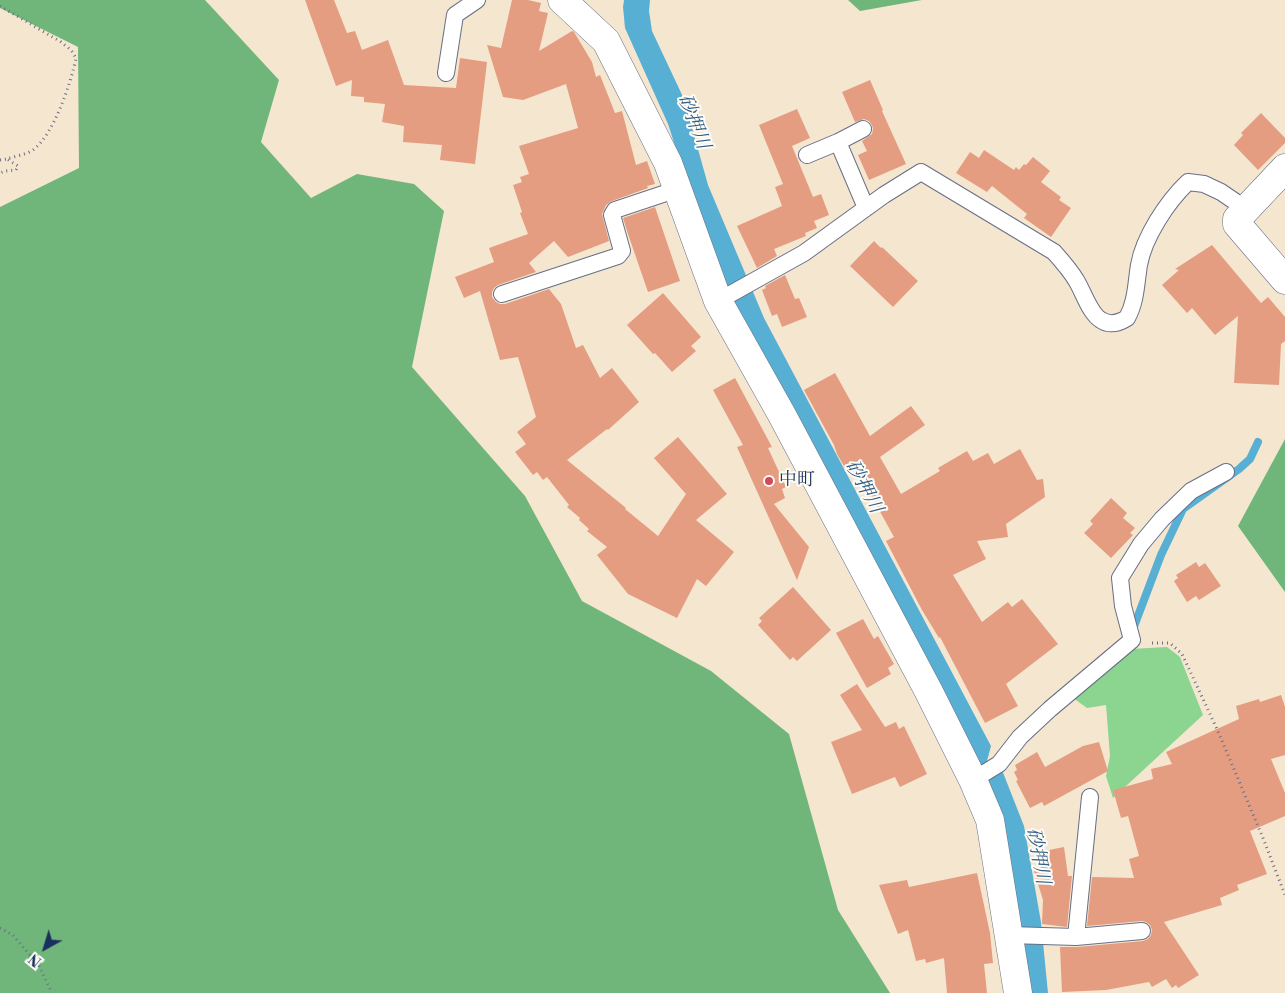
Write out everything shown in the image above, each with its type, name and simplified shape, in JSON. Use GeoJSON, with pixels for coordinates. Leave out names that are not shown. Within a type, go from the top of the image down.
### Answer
{"type":"FeatureCollection","features":[{"type":"Feature","properties":{"kind":"street"},"geometry":{"type":"LineString","coordinates":[[562,0],[606,41],[668,163],[718,301],[796,440],[929,692],[973,780],[990,820],[1018,993]]}},
{"type":"Feature","properties":{"kind":"street"},"geometry":{"type":"LineString","coordinates":[[1285,168],[1237,219],[1237,224],[1285,280]]}},
{"type":"Feature","properties":{"kind":"lane"},"geometry":{"type":"LineString","coordinates":[[446,73],[455,15],[477,0]]}},
{"type":"Feature","properties":{"kind":"lane"},"geometry":{"type":"LineString","coordinates":[[807,155],[863,129]]}},
{"type":"Feature","properties":{"kind":"lane"},"geometry":{"type":"LineString","coordinates":[[838,142],[866,208]]}},
{"type":"Feature","properties":{"kind":"lane"},"geometry":{"type":"LineString","coordinates":[[718,301],[804,253],[884,195],[921,172],[1054,252],[1065,263],[1077,281],[1095,314],[1101,320],[1110,324],[1119,323],[1127,318],[1134,302],[1140,263],[1148,239],[1160,216],[1188,182],[1204,184],[1221,192],[1246,210]]}},
{"type":"Feature","properties":{"kind":"lane"},"geometry":{"type":"LineString","coordinates":[[502,294],[618,256],[622,251],[612,215],[615,210],[678,189]]}},
{"type":"Feature","properties":{"kind":"lane"},"geometry":{"type":"LineString","coordinates":[[973,780],[1000,764],[1020,737],[1050,709],[1132,640],[1122,606],[1120,578],[1141,544],[1162,519],[1191,491],[1226,472]]}},
{"type":"Feature","properties":{"kind":"lane"},"geometry":{"type":"LineString","coordinates":[[1076,937],[1090,797]]}},
{"type":"Feature","properties":{"kind":"lane"},"geometry":{"type":"LineString","coordinates":[[1009,936],[1076,937],[1142,931]]}},
{"type":"Feature","properties":{"kind":"path"},"geometry":{"type":"LineString","coordinates":[[0,6],[61,42],[71,50],[76,58],[57,116],[44,137],[34,149],[27,153],[0,160]]}},
{"type":"Feature","properties":{"kind":"path"},"geometry":{"type":"LineString","coordinates":[[0,173],[16,170],[18,166],[7,159]]}},
{"type":"Feature","properties":{"kind":"path"},"geometry":{"type":"LineString","coordinates":[[1132,640],[1170,643],[1182,654],[1217,729],[1285,895]]}},
{"type":"Feature","properties":{"kind":"path"},"geometry":{"type":"LineString","coordinates":[[0,928],[13,935],[40,966],[52,993]]}},
{"type":"Feature","properties":{"kind":"green space"},"geometry":{"type":"Polygon","coordinates":[[[0,0],[205,0],[279,80],[261,142],[311,198],[357,174],[414,184],[444,211],[412,367],[525,496],[582,601],[711,671],[789,734],[838,910],[890,993],[0,993],[0,207],[79,168],[78,47],[0,8],[0,0]]]}},
{"type":"Feature","properties":{"kind":"green space"},"geometry":{"type":"Polygon","coordinates":[[[848,0],[922,0],[860,11],[848,0]]]}},
{"type":"Feature","properties":{"kind":"green space"},"geometry":{"type":"Polygon","coordinates":[[[1285,439],[1285,592],[1238,526],[1285,439]]]}},
{"type":"Feature","properties":{"kind":"green space"},"geometry":{"type":"Polygon","coordinates":[[[1167,647],[1180,657],[1203,715],[1113,798],[1106,776],[1110,756],[1106,705],[1087,708],[1073,698],[1130,649],[1167,647]]]}},
{"type":"Feature","properties":{"kind":"water","name":"砂押川"},"geometry":{"type":"Polygon","coordinates":[[[624,0],[650,0],[649,11],[652,31],[684,99],[708,185],[764,318],[991,746],[987,761],[1002,770],[1024,826],[1041,922],[1048,993],[1026,993],[1002,833],[735,305],[690,192],[668,124],[625,28],[624,0]]]}},
{"type":"Feature","properties":{"kind":"building"},"geometry":{"type":"Polygon","coordinates":[[[305,0],[334,0],[347,33],[355,31],[362,50],[388,40],[404,85],[456,88],[460,58],[487,62],[475,164],[440,160],[442,145],[403,142],[404,126],[382,122],[385,104],[364,102],[364,97],[351,96],[352,80],[336,86],[305,0]]]}},
{"type":"Feature","properties":{"kind":"building"},"geometry":{"type":"Polygon","coordinates":[[[512,0],[528,0],[541,3],[539,11],[548,13],[539,51],[572,31],[574,32],[592,62],[596,77],[600,75],[615,113],[622,111],[636,165],[647,161],[655,184],[606,205],[602,214],[609,241],[568,257],[554,241],[529,263],[536,272],[498,285],[492,292],[492,297],[496,302],[505,304],[549,289],[561,304],[576,348],[583,345],[600,378],[612,368],[639,402],[608,430],[567,460],[625,509],[658,536],[686,494],[654,458],[678,437],[727,494],[696,520],[734,552],[706,586],[697,579],[677,618],[628,594],[597,555],[607,547],[587,531],[589,529],[567,507],[569,505],[547,477],[543,480],[537,472],[533,475],[515,452],[526,444],[517,432],[536,417],[518,357],[500,360],[480,291],[464,298],[455,277],[494,262],[489,248],[528,234],[520,213],[522,212],[513,185],[522,182],[520,177],[529,174],[519,146],[578,128],[566,84],[523,100],[503,97],[487,45],[501,48],[512,0]]]}},
{"type":"Feature","properties":{"kind":"building"},"geometry":{"type":"Polygon","coordinates":[[[870,80],[906,164],[869,180],[858,155],[867,151],[862,141],[872,134],[872,125],[864,119],[855,122],[842,92],[870,80]]]}},
{"type":"Feature","properties":{"kind":"building"},"geometry":{"type":"Polygon","coordinates":[[[797,109],[810,138],[792,146],[813,197],[821,194],[829,215],[814,221],[817,228],[805,233],[806,236],[774,249],[777,256],[757,268],[737,226],[782,206],[775,187],[783,184],[759,125],[797,109]]]}},
{"type":"Feature","properties":{"kind":"building"},"geometry":{"type":"Polygon","coordinates":[[[1261,113],[1285,138],[1285,143],[1258,170],[1234,145],[1243,135],[1241,133],[1261,113]]]}},
{"type":"Feature","properties":{"kind":"building"},"geometry":{"type":"Polygon","coordinates":[[[984,150],[1014,170],[1016,167],[1019,170],[1033,157],[1050,171],[1041,182],[1061,197],[1059,200],[1071,208],[1051,237],[1024,218],[1027,214],[992,186],[987,192],[956,173],[970,152],[979,158],[984,150]]]}},
{"type":"Feature","properties":{"kind":"building"},"geometry":{"type":"Polygon","coordinates":[[[655,207],[680,281],[648,292],[623,218],[655,207]]]}},
{"type":"Feature","properties":{"kind":"building"},"geometry":{"type":"Polygon","coordinates":[[[874,241],[918,281],[893,307],[850,266],[874,241]]]}},
{"type":"Feature","properties":{"kind":"building"},"geometry":{"type":"Polygon","coordinates":[[[1212,245],[1261,303],[1268,297],[1285,317],[1285,341],[1281,344],[1279,385],[1234,383],[1238,316],[1215,335],[1192,308],[1187,313],[1162,285],[1179,270],[1175,269],[1212,245]]]}},
{"type":"Feature","properties":{"kind":"building"},"geometry":{"type":"Polygon","coordinates":[[[785,275],[795,299],[799,298],[807,317],[782,327],[777,314],[772,316],[762,290],[766,288],[765,286],[785,275]]]}},
{"type":"Feature","properties":{"kind":"building"},"geometry":{"type":"Polygon","coordinates":[[[663,293],[701,337],[691,346],[696,351],[672,372],[627,325],[663,293]]]}},
{"type":"Feature","properties":{"kind":"building"},"geometry":{"type":"Polygon","coordinates":[[[835,373],[870,436],[911,406],[925,425],[880,457],[901,494],[940,471],[938,468],[967,451],[973,461],[988,453],[994,464],[1020,449],[1037,480],[1043,479],[1045,497],[1006,524],[1008,537],[977,541],[986,559],[953,575],[982,622],[1008,602],[1012,607],[1022,599],[1058,644],[1006,684],[1018,706],[985,723],[940,637],[922,610],[886,541],[894,537],[862,479],[859,480],[851,465],[845,468],[804,390],[835,373]]]}},
{"type":"Feature","properties":{"kind":"building"},"geometry":{"type":"Polygon","coordinates":[[[735,378],[772,447],[768,448],[786,487],[782,489],[785,498],[774,504],[809,547],[797,580],[737,447],[743,445],[713,390],[735,378]]]}},
{"type":"Feature","properties":{"kind":"building"},"geometry":{"type":"Polygon","coordinates":[[[1111,498],[1127,513],[1123,518],[1135,528],[1130,533],[1133,535],[1111,558],[1084,533],[1093,524],[1090,521],[1111,498]]]}},
{"type":"Feature","properties":{"kind":"building"},"geometry":{"type":"Polygon","coordinates":[[[1196,562],[1199,567],[1205,563],[1221,586],[1199,600],[1196,596],[1187,602],[1174,581],[1178,578],[1176,575],[1196,562]]]}},
{"type":"Feature","properties":{"kind":"building"},"geometry":{"type":"Polygon","coordinates":[[[793,587],[831,630],[797,661],[793,657],[790,660],[758,625],[762,621],[759,618],[793,587]]]}},
{"type":"Feature","properties":{"kind":"building"},"geometry":{"type":"Polygon","coordinates":[[[863,619],[874,639],[878,636],[894,664],[888,668],[891,674],[867,688],[836,633],[863,619]]]}},
{"type":"Feature","properties":{"kind":"building"},"geometry":{"type":"Polygon","coordinates":[[[857,684],[885,727],[896,722],[899,729],[904,726],[927,774],[900,787],[895,777],[852,794],[831,742],[862,730],[840,695],[857,684]]]}},
{"type":"Feature","properties":{"kind":"building"},"geometry":{"type":"Polygon","coordinates":[[[1281,695],[1285,707],[1285,755],[1271,759],[1285,793],[1285,816],[1250,831],[1267,874],[1237,885],[1239,890],[1220,898],[1222,905],[1164,922],[1199,975],[1178,988],[1176,985],[1172,988],[1166,979],[1152,987],[1149,982],[1106,990],[1062,992],[1060,947],[1143,941],[1151,935],[1150,925],[1142,921],[1087,926],[1092,877],[1134,878],[1129,859],[1139,856],[1128,816],[1121,818],[1113,790],[1153,779],[1151,769],[1172,764],[1166,752],[1239,719],[1236,706],[1259,699],[1260,702],[1281,695]]]}},
{"type":"Feature","properties":{"kind":"building"},"geometry":{"type":"Polygon","coordinates":[[[1099,742],[1108,771],[1044,806],[1042,802],[1030,808],[1016,781],[1018,780],[1014,772],[1017,770],[1015,765],[1037,752],[1045,767],[1083,746],[1099,742]]]}},
{"type":"Feature","properties":{"kind":"building"},"geometry":{"type":"Polygon","coordinates":[[[1064,847],[1068,876],[1072,876],[1067,927],[1042,924],[1043,900],[1034,871],[1041,871],[1039,852],[1064,847]]]}},
{"type":"Feature","properties":{"kind":"building"},"geometry":{"type":"Polygon","coordinates":[[[977,873],[990,933],[993,963],[984,964],[987,993],[947,993],[944,958],[926,963],[925,959],[916,961],[908,930],[898,934],[879,885],[907,880],[909,887],[977,873]]]}},
{"type":"Feature","properties":{"kind":"waterway"},"geometry":{"type":"LineString","coordinates":[[1131,631],[1161,555],[1183,509],[1239,469],[1250,459],[1258,442]]}},
{"type":"Feature","properties":{"kind":"place","name":"中町"},"geometry":{"type":"Point","coordinates":[769,481]}}]}
